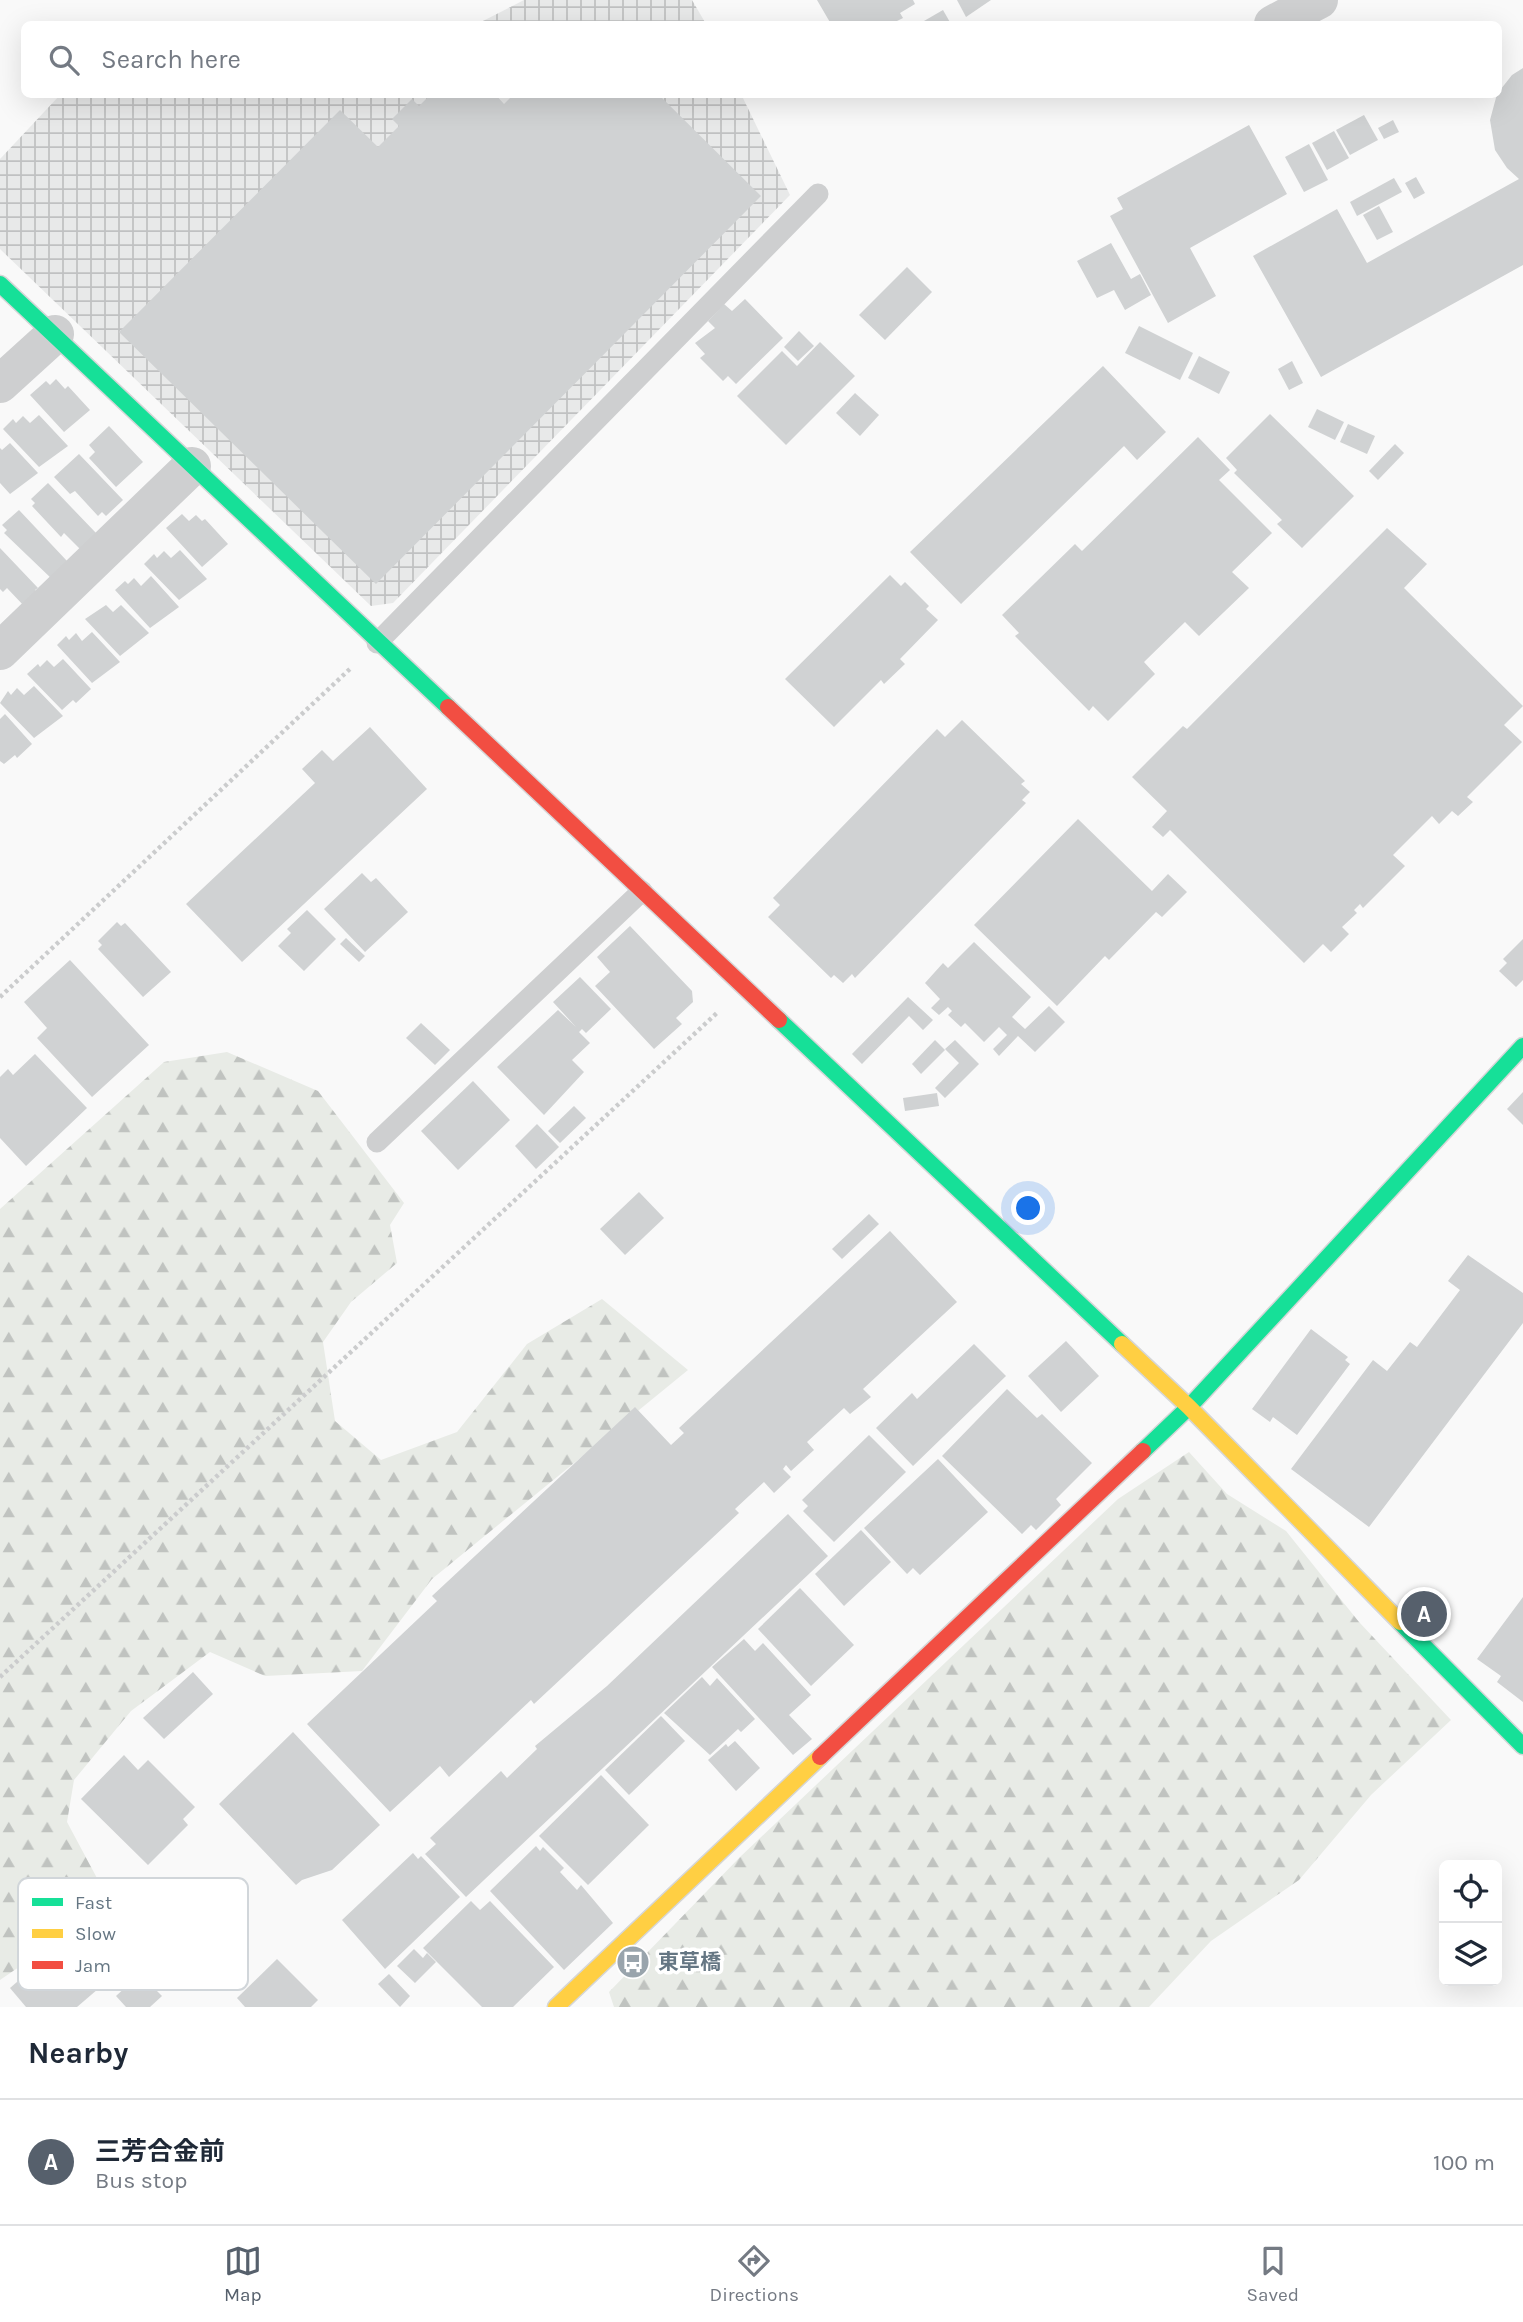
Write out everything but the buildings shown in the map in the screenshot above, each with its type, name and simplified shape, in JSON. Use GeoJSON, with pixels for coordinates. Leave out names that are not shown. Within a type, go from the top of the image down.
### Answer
{"type":"FeatureCollection","features":[{"type":"Feature","properties":{"kind":"street"},"geometry":{"type":"LineString","coordinates":[[1279,21],[1319,0]]}},
{"type":"Feature","properties":{"kind":"street"},"geometry":{"type":"LineString","coordinates":[[0,284],[377,643],[1189,1407],[1523,1746]]}},
{"type":"Feature","properties":{"kind":"street"},"geometry":{"type":"LineString","coordinates":[[0,384],[55,334]]}},
{"type":"Feature","properties":{"kind":"street"},"geometry":{"type":"LineString","coordinates":[[0,651],[192,466]]}},
{"type":"Feature","properties":{"kind":"street"},"geometry":{"type":"LineString","coordinates":[[556,2007],[1189,1407],[1523,1046]]}},
{"type":"Feature","properties":{"kind":"lane"},"geometry":{"type":"LineString","coordinates":[[377,643],[818,194]]}},
{"type":"Feature","properties":{"kind":"lane"},"geometry":{"type":"LineString","coordinates":[[377,1142],[642,891]]}},
{"type":"Feature","properties":{"kind":"path"},"geometry":{"type":"LineString","coordinates":[[0,997],[377,643]]}},
{"type":"Feature","properties":{"kind":"path"},"geometry":{"type":"LineString","coordinates":[[0,1677],[535,1184],[744,987]]}},
{"type":"Feature","properties":{"kind":"shaded area"},"geometry":{"type":"Polygon","coordinates":[[[524,0],[692,0],[704,21],[483,21],[524,0]]]}},
{"type":"Feature","properties":{"kind":"shaded area"},"geometry":{"type":"Polygon","coordinates":[[[57,98],[743,98],[790,195],[393,603],[371,606],[0,249],[0,159],[57,98]]]}},
{"type":"Feature","properties":{"kind":"green space"},"geometry":{"type":"Polygon","coordinates":[[[227,1052],[318,1091],[404,1203],[390,1225],[397,1263],[351,1302],[323,1342],[335,1421],[381,1460],[457,1432],[527,1344],[602,1299],[688,1370],[432,1579],[362,1671],[265,1676],[210,1652],[131,1711],[74,1780],[67,1822],[97,1878],[18,1878],[18,1968],[0,1980],[0,1209],[164,1062],[227,1052]]]}},
{"type":"Feature","properties":{"kind":"green space"},"geometry":{"type":"Polygon","coordinates":[[[1189,1452],[1227,1494],[1286,1531],[1359,1622],[1451,1720],[1371,1795],[1299,1880],[1211,1941],[1149,2007],[614,2007],[609,1992],[740,1857],[1118,1499],[1189,1452]]]}},
{"type":"Feature","properties":{"kind":"traffic: fast"},"geometry":{"type":"LineString","coordinates":[[0,284],[448,707]]}},
{"type":"Feature","properties":{"kind":"traffic: fast"},"geometry":{"type":"LineString","coordinates":[[779,1020],[1122,1344]]}},
{"type":"Feature","properties":{"kind":"traffic: fast"},"geometry":{"type":"LineString","coordinates":[[1143,1451],[1189,1407],[1523,1046]]}},
{"type":"Feature","properties":{"kind":"traffic: fast"},"geometry":{"type":"LineString","coordinates":[[1400,1622],[1523,1746]]}},
{"type":"Feature","properties":{"kind":"traffic: slow"},"geometry":{"type":"LineString","coordinates":[[1122,1344],[1189,1407],[1400,1622]]}},
{"type":"Feature","properties":{"kind":"traffic: slow"},"geometry":{"type":"LineString","coordinates":[[556,2007],[820,1757]]}},
{"type":"Feature","properties":{"kind":"traffic: jam"},"geometry":{"type":"LineString","coordinates":[[448,707],[779,1020]]}},
{"type":"Feature","properties":{"kind":"traffic: jam"},"geometry":{"type":"LineString","coordinates":[[820,1757],[1143,1451]]}},
{"type":"Feature","properties":{"kind":"place","name":"三芳合金前"},"geometry":{"type":"Point","coordinates":[1424,1614]}},
{"type":"Feature","properties":{"kind":"place","name":"東草橋"},"geometry":{"type":"Point","coordinates":[633,1962]}}]}
